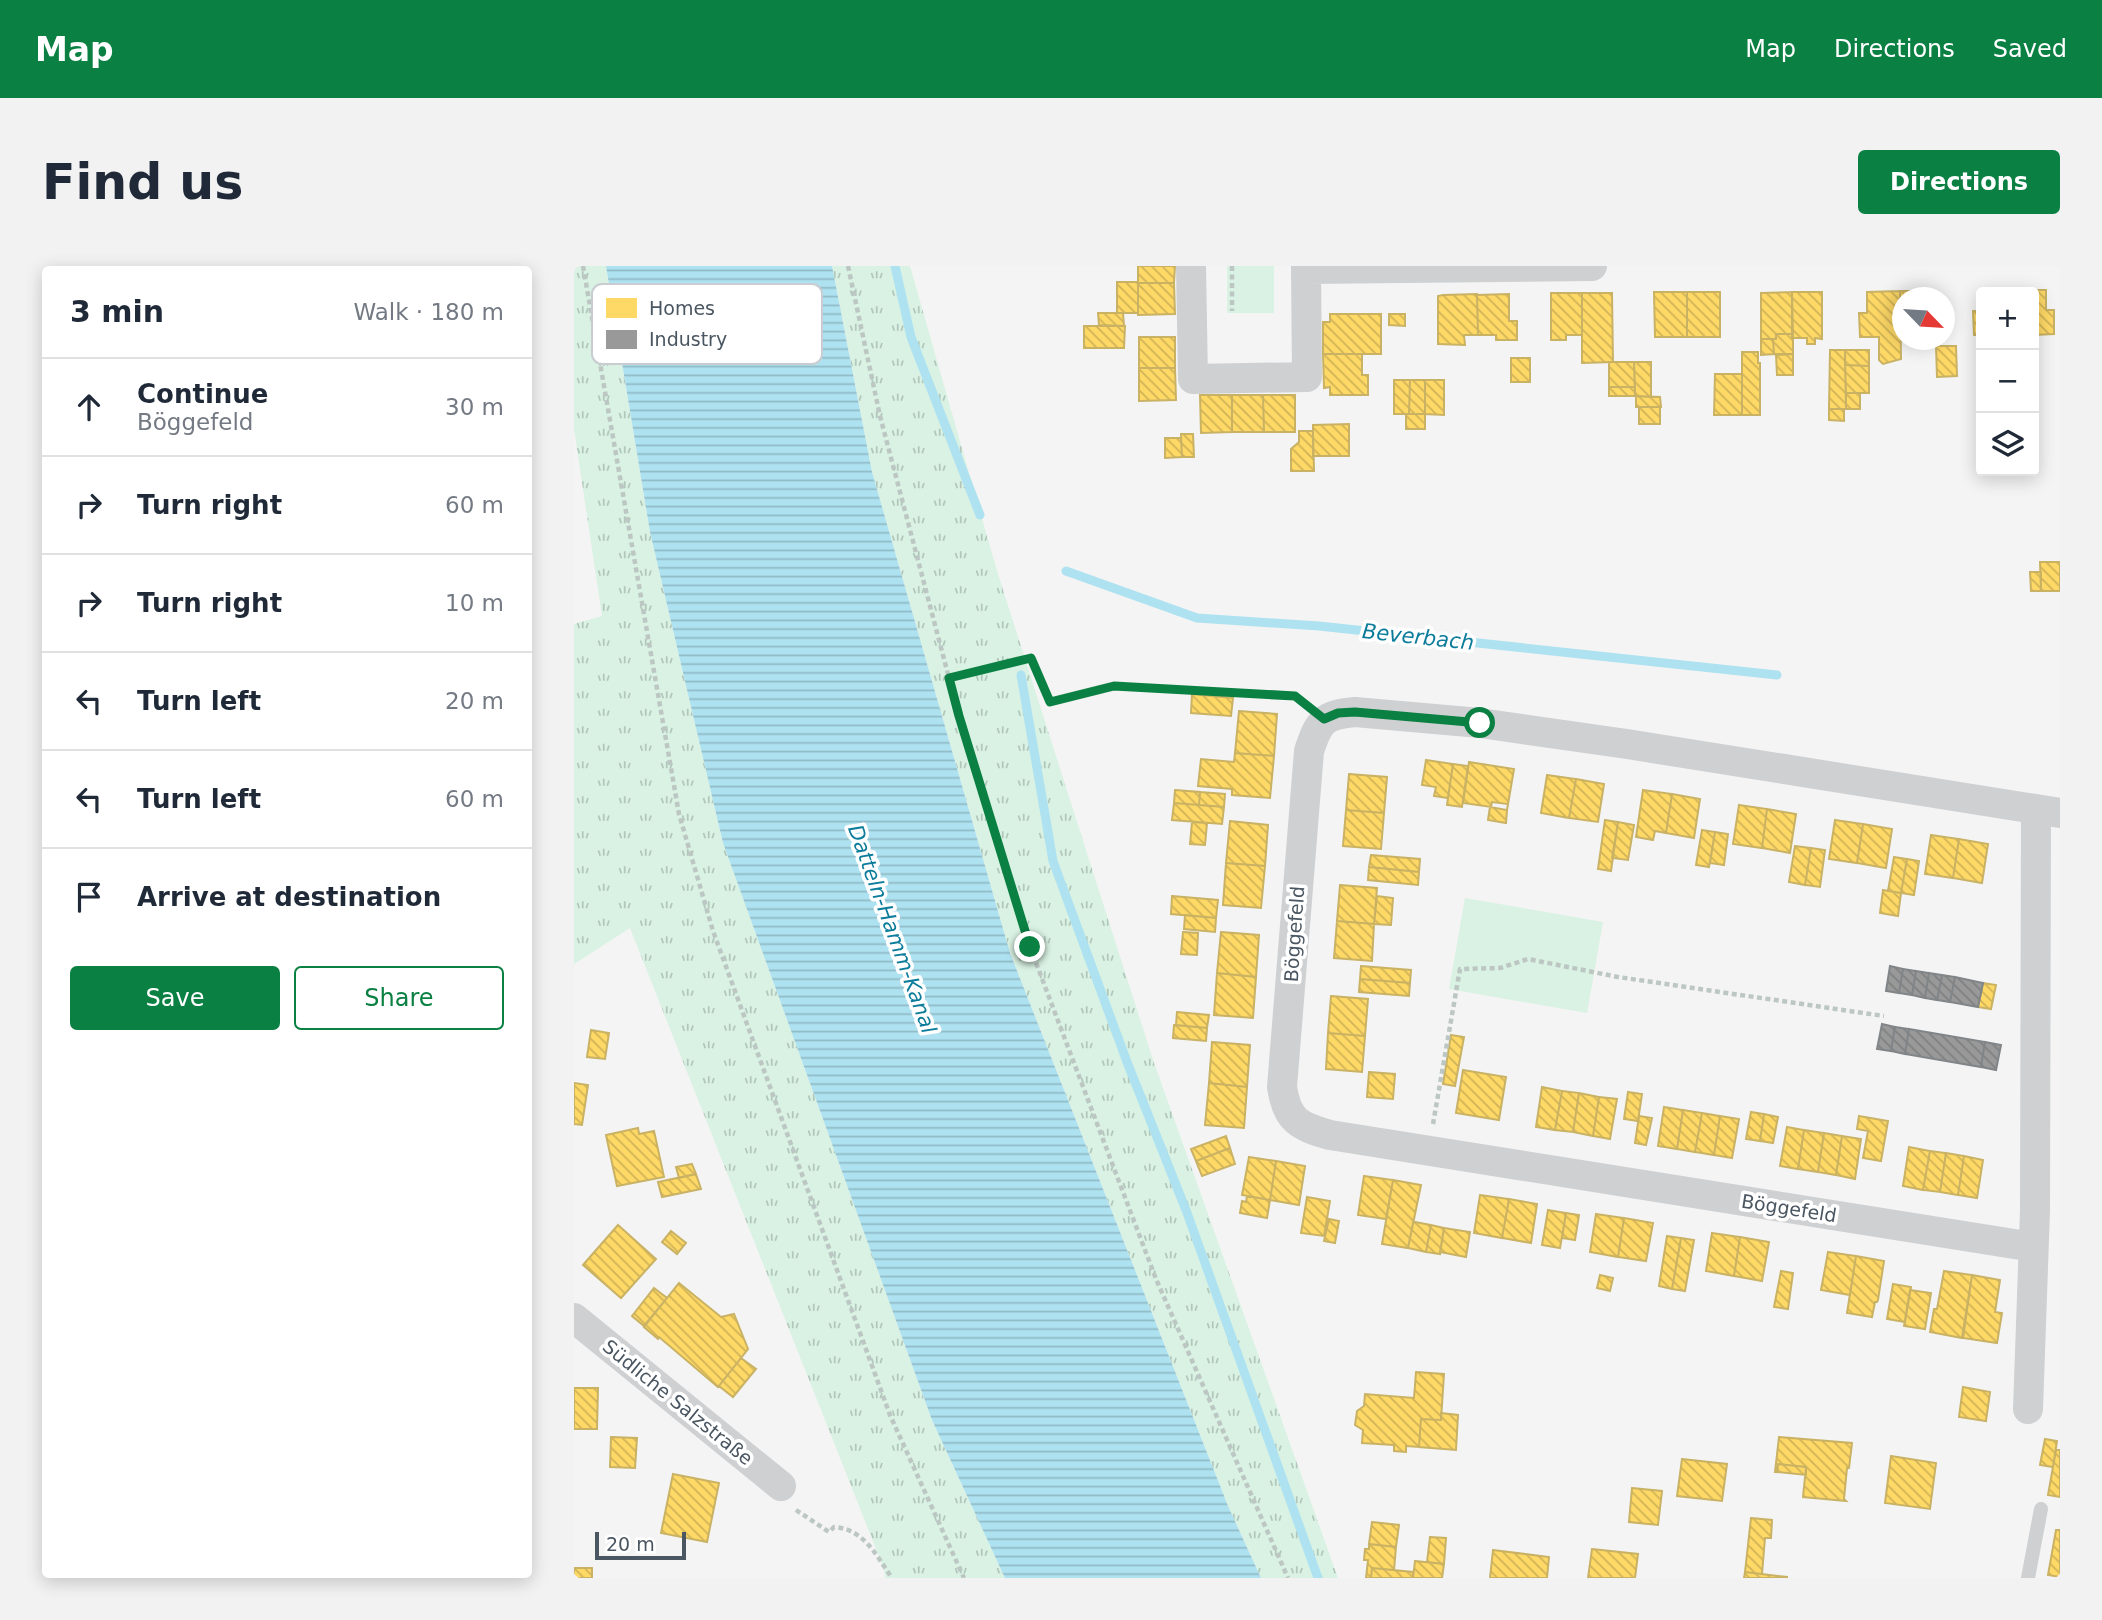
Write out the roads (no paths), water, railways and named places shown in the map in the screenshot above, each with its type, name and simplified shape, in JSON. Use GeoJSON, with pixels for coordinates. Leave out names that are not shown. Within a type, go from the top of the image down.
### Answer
{"type":"FeatureCollection","features":[{"type":"Feature","properties":{"kind":"street"},"geometry":{"type":"LineString","coordinates":[[1191,266],[1192,379],[1307,377],[1306,267],[1592,266]]}},
{"type":"Feature","properties":{"kind":"street","name":"Böggefeld"},"geometry":{"type":"LineString","coordinates":[[2034,1247],[1308,1129],[1293,1119],[1285,1105],[1282,1087],[1309,751],[1316,731],[1324,719],[1338,713],[1355,712],[1480,723],[2048,811]]}},
{"type":"Feature","properties":{"kind":"street"},"geometry":{"type":"LineString","coordinates":[[2028,1409],[2048,811]]}},
{"type":"Feature","properties":{"kind":"street","name":"Südliche Salzstraße"},"geometry":{"type":"LineString","coordinates":[[574,1318],[781,1486]]}},
{"type":"Feature","properties":{"kind":"lane"},"geometry":{"type":"LineString","coordinates":[[2028,1578],[2041,1509]]}},
{"type":"Feature","properties":{"kind":"water","name":"Datteln-Hamm-Kanal"},"geometry":{"type":"Polygon","coordinates":[[[606,266],[832,266],[872,472],[1010,953],[1228,1506],[1261,1578],[1005,1578],[932,1420],[723,843],[650,532],[622,364],[822,364],[822,284],[609,284],[606,266]]]}},
{"type":"Feature","properties":{"kind":"waterway"},"geometry":{"type":"LineString","coordinates":[[895,266],[911,337],[980,515]]}},
{"type":"Feature","properties":{"kind":"waterway","name":"Beverbach"},"geometry":{"type":"LineString","coordinates":[[1066,571],[1197,618],[1319,626],[1777,675]]}},
{"type":"Feature","properties":{"kind":"waterway"},"geometry":{"type":"LineString","coordinates":[[1021,675],[1053,861],[1127,1062],[1186,1210],[1318,1578]]}}]}
